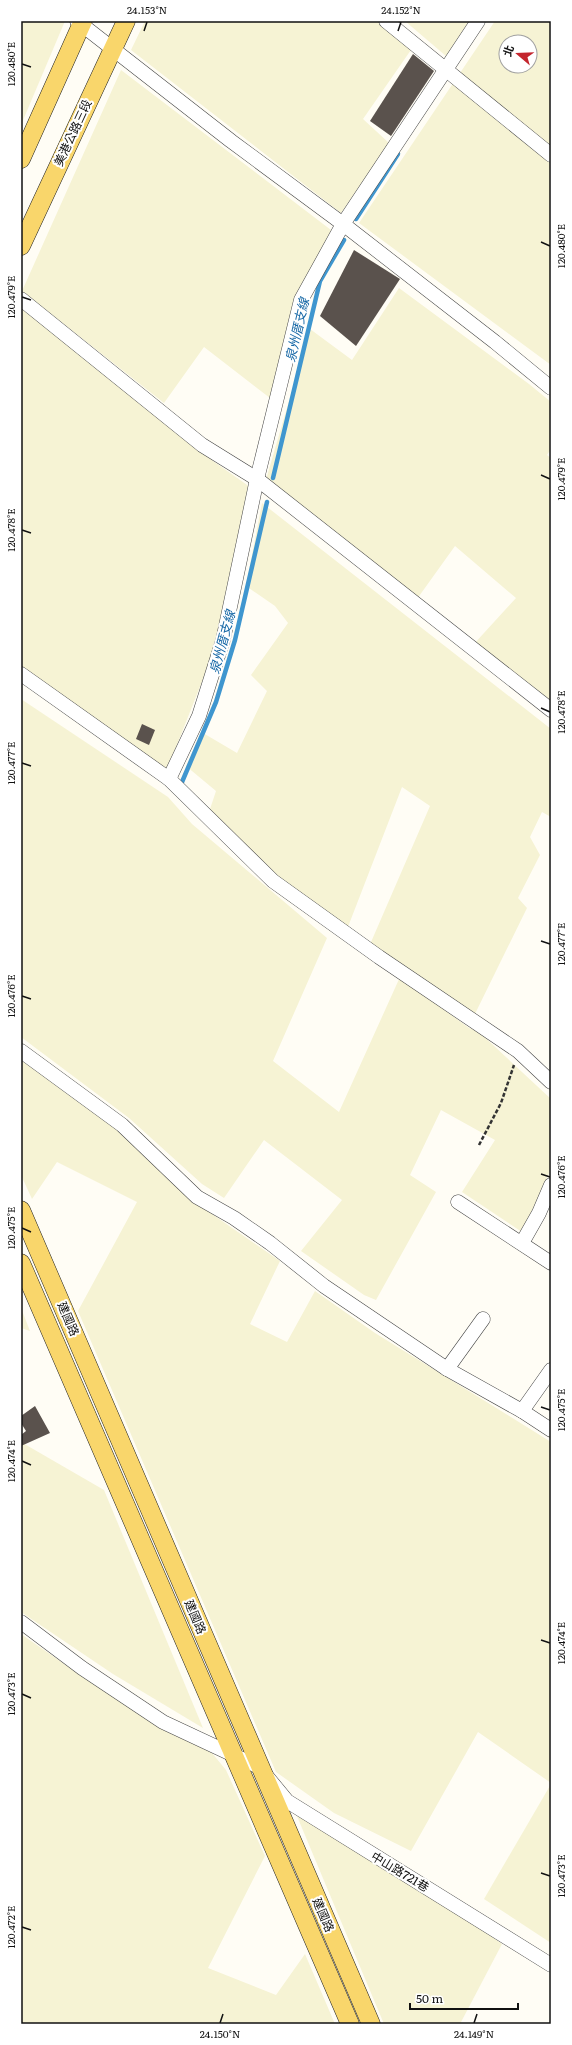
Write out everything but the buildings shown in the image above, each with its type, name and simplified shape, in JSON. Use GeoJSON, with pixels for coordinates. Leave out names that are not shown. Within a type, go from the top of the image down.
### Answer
{"type":"FeatureCollection","features":[{"type":"Feature","properties":{"kind":"main road","name":"美港公路三段"},"geometry":{"type":"LineString","coordinates":[[21,246],[112,48],[126,21]]}},
{"type":"Feature","properties":{"kind":"main road"},"geometry":{"type":"LineString","coordinates":[[21,159],[80,22]]}},
{"type":"Feature","properties":{"kind":"main road","name":"建國路"},"geometry":{"type":"LineString","coordinates":[[21,1210],[370,2024]]}},
{"type":"Feature","properties":{"kind":"main road","name":"建國路"},"geometry":{"type":"LineString","coordinates":[[21,1263],[350,2024]]}},
{"type":"Feature","properties":{"kind":"street"},"geometry":{"type":"LineString","coordinates":[[386,21],[445,71],[551,155]]}},
{"type":"Feature","properties":{"kind":"street"},"geometry":{"type":"LineString","coordinates":[[169,779],[199,716],[223,640],[257,480],[302,300],[343,224],[478,21]]}},
{"type":"Feature","properties":{"kind":"street"},"geometry":{"type":"LineString","coordinates":[[80,22],[231,141],[343,224],[495,342],[551,388]]}},
{"type":"Feature","properties":{"kind":"street"},"geometry":{"type":"LineString","coordinates":[[21,299],[202,445],[257,480],[551,710]]}},
{"type":"Feature","properties":{"kind":"street"},"geometry":{"type":"LineString","coordinates":[[21,674],[169,779],[272,881],[379,957],[518,1051],[551,1082]]}},
{"type":"Feature","properties":{"kind":"street"},"geometry":{"type":"LineString","coordinates":[[21,1051],[122,1125],[197,1197],[240,1222],[324,1286],[447,1369],[522,1411],[551,1430]]}},
{"type":"Feature","properties":{"kind":"street"},"geometry":{"type":"LineString","coordinates":[[522,1243],[539,1213],[551,1185]]}},
{"type":"Feature","properties":{"kind":"street"},"geometry":{"type":"LineString","coordinates":[[458,1202],[551,1262]]}},
{"type":"Feature","properties":{"kind":"street"},"geometry":{"type":"LineString","coordinates":[[447,1369],[484,1319]]}},
{"type":"Feature","properties":{"kind":"street"},"geometry":{"type":"LineString","coordinates":[[522,1411],[551,1370]]}},
{"type":"Feature","properties":{"kind":"street"},"geometry":{"type":"LineString","coordinates":[[21,1622],[82,1668],[163,1722],[259,1767]]}},
{"type":"Feature","properties":{"kind":"street","name":"中山路721巷"},"geometry":{"type":"LineString","coordinates":[[259,1767],[287,1800],[551,1965]]}},
{"type":"Feature","properties":{"kind":"path"},"geometry":{"type":"LineString","coordinates":[[479,1145],[501,1103],[518,1051]]}},
{"type":"Feature","properties":{"kind":"shaded area"},"geometry":{"type":"Polygon","coordinates":[[[21,21],[65,21],[21,125],[21,21]]]}},
{"type":"Feature","properties":{"kind":"shaded area"},"geometry":{"type":"Polygon","coordinates":[[[145,21],[380,21],[413,47],[363,119],[389,143],[341,213],[131,50],[145,21]]]}},
{"type":"Feature","properties":{"kind":"shaded area"},"geometry":{"type":"Polygon","coordinates":[[[405,21],[469,21],[446,56],[405,21]]]}},
{"type":"Feature","properties":{"kind":"shaded area"},"geometry":{"type":"Polygon","coordinates":[[[495,21],[551,21],[551,365],[359,223],[495,21]]]}},
{"type":"Feature","properties":{"kind":"shaded area"},"geometry":{"type":"Polygon","coordinates":[[[121,70],[331,230],[297,301],[270,398],[204,347],[164,403],[22,291],[121,70]]]}},
{"type":"Feature","properties":{"kind":"shaded area"},"geometry":{"type":"Polygon","coordinates":[[[399,288],[551,402],[551,449],[547,455],[551,458],[551,705],[473,645],[516,598],[455,546],[417,599],[265,483],[310,329],[352,360],[399,288]]]}},
{"type":"Feature","properties":{"kind":"shaded area"},"geometry":{"type":"Polygon","coordinates":[[[21,307],[213,461],[250,487],[220,628],[205,674],[165,775],[21,674],[21,307]]]}},
{"type":"Feature","properties":{"kind":"shaded area"},"geometry":{"type":"Polygon","coordinates":[[[262,503],[551,729],[551,817],[542,812],[530,837],[540,855],[518,898],[527,908],[472,1020],[368,949],[430,806],[402,787],[346,932],[207,818],[216,791],[186,766],[203,733],[237,753],[267,691],[251,675],[288,623],[275,606],[246,586],[262,503]]]}},
{"type":"Feature","properties":{"kind":"shaded area"},"geometry":{"type":"Polygon","coordinates":[[[21,699],[168,797],[192,824],[327,938],[273,1061],[339,1112],[400,977],[469,1028],[479,1032],[551,1099],[551,1169],[522,1232],[462,1192],[495,1140],[441,1110],[410,1175],[436,1192],[376,1300],[364,1295],[301,1251],[342,1200],[264,1140],[224,1198],[202,1184],[129,1118],[21,1037],[21,699]]]}},
{"type":"Feature","properties":{"kind":"shaded area"},"geometry":{"type":"Polygon","coordinates":[[[21,1060],[116,1129],[186,1196],[280,1261],[250,1324],[287,1342],[315,1291],[375,1333],[551,1442],[551,1783],[478,1732],[411,1851],[334,1813],[276,1772],[78,1311],[137,1202],[57,1162],[32,1199],[21,1175],[21,1060]]]}},
{"type":"Feature","properties":{"kind":"shaded area"},"geometry":{"type":"Polygon","coordinates":[[[21,1308],[30,1331],[21,1328],[21,1308]]]}},
{"type":"Feature","properties":{"kind":"shaded area"},"geometry":{"type":"Polygon","coordinates":[[[21,1442],[104,1490],[203,1728],[113,1674],[21,1612],[21,1442]]]}},
{"type":"Feature","properties":{"kind":"shaded area"},"geometry":{"type":"Polygon","coordinates":[[[21,1634],[96,1686],[212,1753],[226,1770],[265,1856],[208,1968],[276,1995],[305,1954],[335,2024],[21,2024],[21,1634]]]}},
{"type":"Feature","properties":{"kind":"shaded area"},"geometry":{"type":"Polygon","coordinates":[[[551,1784],[551,1943],[484,1899],[551,1784]]]}},
{"type":"Feature","properties":{"kind":"shaded area"},"geometry":{"type":"Polygon","coordinates":[[[294,1809],[417,1883],[502,1944],[460,2024],[384,2024],[294,1809]]]}},
{"type":"Feature","properties":{"kind":"waterway","name":"泉州厝支線"},"geometry":{"type":"LineString","coordinates":[[356,219],[398,154]]}},
{"type":"Feature","properties":{"kind":"waterway","name":"泉州厝支線"},"geometry":{"type":"LineString","coordinates":[[273,478],[320,281],[344,240]]}},
{"type":"Feature","properties":{"kind":"waterway","name":"泉州厝支線"},"geometry":{"type":"LineString","coordinates":[[182,782],[216,702],[235,640],[267,502]]}}]}
